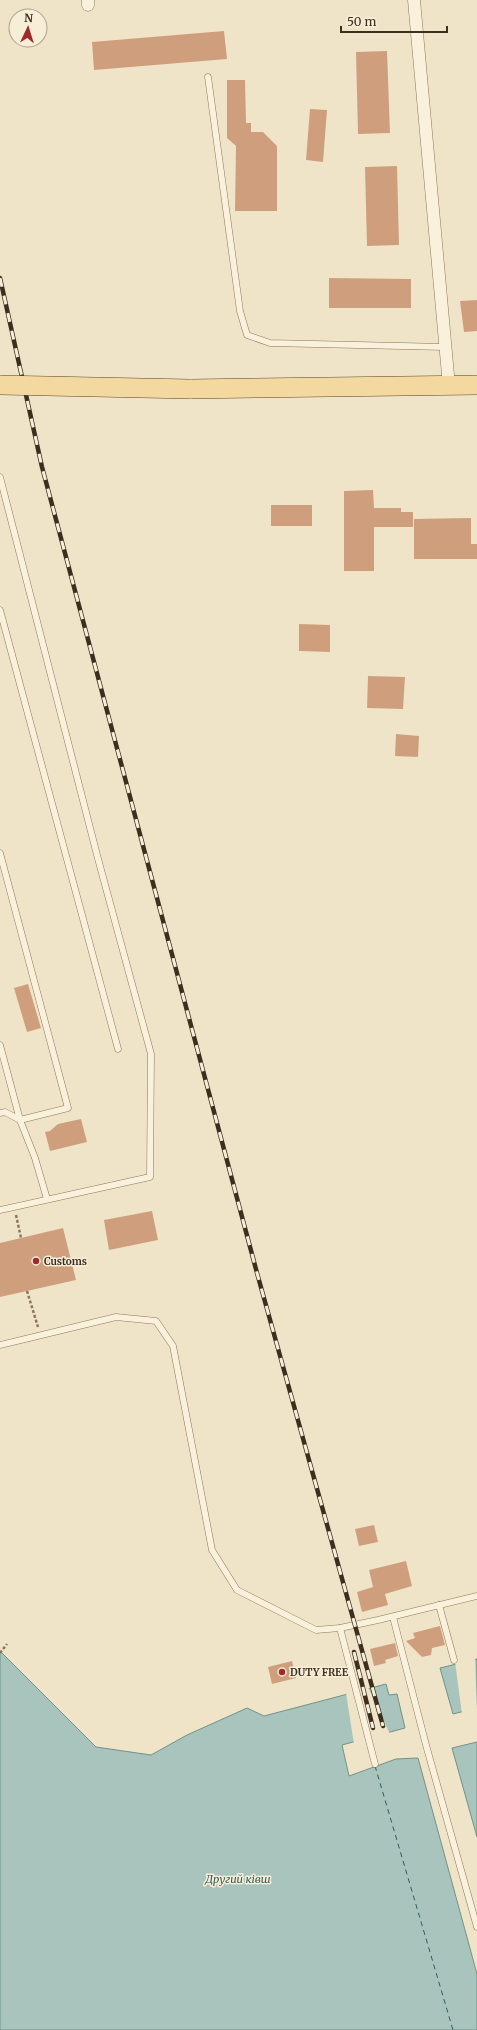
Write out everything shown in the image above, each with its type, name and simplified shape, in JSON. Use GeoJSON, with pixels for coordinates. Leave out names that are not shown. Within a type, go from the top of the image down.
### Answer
{"type":"FeatureCollection","features":[{"type":"Feature","properties":{"kind":"main road"},"geometry":{"type":"LineString","coordinates":[[0,385],[190,388],[477,385]]}},
{"type":"Feature","properties":{"kind":"street"},"geometry":{"type":"LineString","coordinates":[[414,0],[421,98],[449,386]]}},
{"type":"Feature","properties":{"kind":"lane"},"geometry":{"type":"LineString","coordinates":[[208,77],[240,311],[247,335],[270,343],[445,347]]}},
{"type":"Feature","properties":{"kind":"lane"},"geometry":{"type":"LineString","coordinates":[[0,477],[97,855],[151,1054],[150,1177],[0,1210]]}},
{"type":"Feature","properties":{"kind":"lane"},"geometry":{"type":"LineString","coordinates":[[0,610],[118,1049]]}},
{"type":"Feature","properties":{"kind":"lane"},"geometry":{"type":"LineString","coordinates":[[0,853],[68,1108],[20,1120],[5,1112],[0,1113]]}},
{"type":"Feature","properties":{"kind":"lane"},"geometry":{"type":"LineString","coordinates":[[0,1045],[20,1120],[35,1158],[47,1199]]}},
{"type":"Feature","properties":{"kind":"lane"},"geometry":{"type":"LineString","coordinates":[[0,1345],[116,1317],[156,1321],[174,1346],[212,1550],[237,1590],[316,1630],[340,1628],[393,1617],[477,1596]]}},
{"type":"Feature","properties":{"kind":"lane"},"geometry":{"type":"LineString","coordinates":[[439,1605],[454,1660]]}},
{"type":"Feature","properties":{"kind":"lane"},"geometry":{"type":"LineString","coordinates":[[393,1617],[426,1745],[477,1927]]}},
{"type":"Feature","properties":{"kind":"lane"},"geometry":{"type":"LineString","coordinates":[[340,1628],[375,1764]]}},
{"type":"Feature","properties":{"kind":"path"},"geometry":{"type":"LineString","coordinates":[[14,1207],[21,1238]]}},
{"type":"Feature","properties":{"kind":"path"},"geometry":{"type":"LineString","coordinates":[[27,1291],[40,1336]]}},
{"type":"Feature","properties":{"kind":"path"},"geometry":{"type":"LineString","coordinates":[[0,1653],[7,1644]]}},
{"type":"Feature","properties":{"kind":"water","name":"Другий ківш"},"geometry":{"type":"Polygon","coordinates":[[[0,1651],[96,1747],[151,1755],[187,1735],[247,1708],[264,1716],[386,1684],[389,1695],[397,1694],[405,1728],[342,1745],[349,1776],[396,1759],[418,1758],[477,1974],[477,2030],[0,2030],[0,1651]]]}},
{"type":"Feature","properties":{"kind":"water"},"geometry":{"type":"Polygon","coordinates":[[[477,1659],[477,1708],[453,1714],[440,1668],[477,1659]]]}},
{"type":"Feature","properties":{"kind":"water"},"geometry":{"type":"Polygon","coordinates":[[[477,1742],[477,1837],[452,1748],[477,1742]]]}},
{"type":"Feature","properties":{"kind":"pier"},"geometry":{"type":"Polygon","coordinates":[[[475,1657],[477,1710],[462,1714],[455,1662],[475,1657]]]}},
{"type":"Feature","properties":{"kind":"pier"},"geometry":{"type":"Polygon","coordinates":[[[368,1687],[390,1734],[354,1744],[346,1693],[368,1687]]]}},
{"type":"Feature","properties":{"kind":"building"},"geometry":{"type":"Polygon","coordinates":[[[224,31],[227,59],[94,70],[92,42],[224,31]]]}},
{"type":"Feature","properties":{"kind":"building"},"geometry":{"type":"Polygon","coordinates":[[[387,51],[390,133],[358,134],[356,52],[387,51]]]}},
{"type":"Feature","properties":{"kind":"building"},"geometry":{"type":"Polygon","coordinates":[[[227,80],[245,80],[246,123],[251,123],[251,132],[263,132],[277,146],[277,211],[235,211],[236,146],[227,138],[227,80]]]}},
{"type":"Feature","properties":{"kind":"building"},"geometry":{"type":"Polygon","coordinates":[[[310,109],[327,110],[323,162],[306,160],[310,109]]]}},
{"type":"Feature","properties":{"kind":"building"},"geometry":{"type":"Polygon","coordinates":[[[397,166],[399,245],[367,246],[365,167],[397,166]]]}},
{"type":"Feature","properties":{"kind":"building"},"geometry":{"type":"Polygon","coordinates":[[[329,278],[411,279],[411,308],[329,308],[329,278]]]}},
{"type":"Feature","properties":{"kind":"building"},"geometry":{"type":"Polygon","coordinates":[[[477,300],[477,331],[464,332],[460,301],[477,300]]]}},
{"type":"Feature","properties":{"kind":"building"},"geometry":{"type":"Polygon","coordinates":[[[373,490],[374,508],[401,508],[401,512],[413,512],[413,527],[374,527],[374,571],[344,571],[344,491],[373,490]]]}},
{"type":"Feature","properties":{"kind":"building"},"geometry":{"type":"Polygon","coordinates":[[[271,505],[312,505],[312,526],[271,526],[271,505]]]}},
{"type":"Feature","properties":{"kind":"building"},"geometry":{"type":"Polygon","coordinates":[[[471,518],[471,544],[477,544],[477,559],[414,559],[414,519],[471,518]]]}},
{"type":"Feature","properties":{"kind":"building"},"geometry":{"type":"Polygon","coordinates":[[[299,624],[330,625],[330,652],[299,651],[299,624]]]}},
{"type":"Feature","properties":{"kind":"building"},"geometry":{"type":"Polygon","coordinates":[[[368,676],[405,677],[403,709],[367,708],[368,676]]]}},
{"type":"Feature","properties":{"kind":"building"},"geometry":{"type":"Polygon","coordinates":[[[396,734],[419,736],[418,757],[395,756],[396,734]]]}},
{"type":"Feature","properties":{"kind":"building"},"geometry":{"type":"Polygon","coordinates":[[[28,984],[41,1028],[27,1032],[14,988],[28,984]]]}},
{"type":"Feature","properties":{"kind":"building"},"geometry":{"type":"Polygon","coordinates":[[[81,1119],[87,1142],[50,1151],[45,1132],[50,1131],[58,1124],[81,1119]]]}},
{"type":"Feature","properties":{"kind":"building"},"geometry":{"type":"Polygon","coordinates":[[[152,1211],[158,1240],[109,1250],[104,1220],[152,1211]]]}},
{"type":"Feature","properties":{"kind":"building","name":"Customs"},"geometry":{"type":"Polygon","coordinates":[[[63,1228],[76,1280],[0,1297],[0,1243],[63,1228]]]}},
{"type":"Feature","properties":{"kind":"building"},"geometry":{"type":"Polygon","coordinates":[[[374,1525],[378,1542],[359,1546],[355,1529],[374,1525]]]}},
{"type":"Feature","properties":{"kind":"building"},"geometry":{"type":"Polygon","coordinates":[[[406,1561],[412,1586],[385,1594],[388,1605],[362,1612],[357,1592],[373,1587],[369,1570],[406,1561]]]}},
{"type":"Feature","properties":{"kind":"building"},"geometry":{"type":"Polygon","coordinates":[[[440,1626],[445,1645],[432,1648],[431,1655],[422,1657],[406,1641],[415,1638],[413,1633],[440,1626]]]}},
{"type":"Feature","properties":{"kind":"building"},"geometry":{"type":"Polygon","coordinates":[[[395,1643],[398,1656],[385,1660],[386,1663],[374,1666],[370,1649],[395,1643]]]}},
{"type":"Feature","properties":{"kind":"building","name":"DUTY FREE"},"geometry":{"type":"Polygon","coordinates":[[[292,1661],[296,1678],[272,1684],[268,1667],[292,1661]]]}},
{"type":"Feature","properties":{"kind":"ferry route"},"geometry":{"type":"LineString","coordinates":[[375,1766],[453,2030]]}},
{"type":"Feature","properties":{"kind":"railway"},"geometry":{"type":"LineString","coordinates":[[0,278],[42,467],[257,1273],[383,1726]]}},
{"type":"Feature","properties":{"kind":"railway"},"geometry":{"type":"LineString","coordinates":[[354,1652],[373,1728]]}},
{"type":"Feature","properties":{"kind":"place","name":"Customs"},"geometry":{"type":"Point","coordinates":[36,1261]}},
{"type":"Feature","properties":{"kind":"place","name":"DUTY FREE"},"geometry":{"type":"Point","coordinates":[282,1672]}}]}
